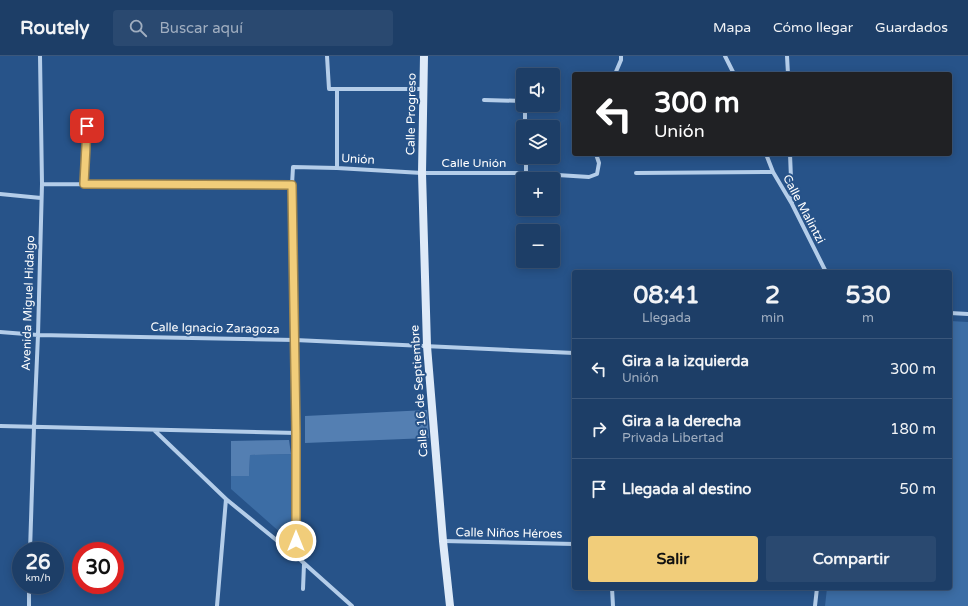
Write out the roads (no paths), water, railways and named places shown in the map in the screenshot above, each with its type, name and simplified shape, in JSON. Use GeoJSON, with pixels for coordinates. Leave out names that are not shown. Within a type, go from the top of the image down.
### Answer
{"type":"FeatureCollection","features":[{"type":"Feature","properties":{"kind":"street","name":"Avenida Miguel Hidalgo"},"geometry":{"type":"LineString","coordinates":[[30,542],[42,184],[40,56]]}},
{"type":"Feature","properties":{"kind":"street"},"geometry":{"type":"LineString","coordinates":[[327,56],[330,90],[424,89]]}},
{"type":"Feature","properties":{"kind":"street","name":"Calle Progreso"},"geometry":{"type":"LineString","coordinates":[[422,173],[424,56]]}},
{"type":"Feature","properties":{"kind":"street"},"geometry":{"type":"LineString","coordinates":[[616,72],[621,60],[621,56]]}},
{"type":"Feature","properties":{"kind":"street"},"geometry":{"type":"LineString","coordinates":[[725,56],[733,72]]}},
{"type":"Feature","properties":{"kind":"street"},"geometry":{"type":"LineString","coordinates":[[787,56],[788,72]]}},
{"type":"Feature","properties":{"kind":"street"},"geometry":{"type":"LineString","coordinates":[[336,90],[337,168]]}},
{"type":"Feature","properties":{"kind":"street"},"geometry":{"type":"LineString","coordinates":[[484,100],[516,100]]}},
{"type":"Feature","properties":{"kind":"street"},"geometry":{"type":"LineString","coordinates":[[84,184],[87,126]]}},
{"type":"Feature","properties":{"kind":"street","name":"Calle Unión"},"geometry":{"type":"LineString","coordinates":[[560,175],[589,177],[597,174],[599,163],[597,156]]}},
{"type":"Feature","properties":{"kind":"street","name":"Calle Malintzi"},"geometry":{"type":"LineString","coordinates":[[767,156],[773,172],[792,204],[825,270]]}},
{"type":"Feature","properties":{"kind":"street"},"geometry":{"type":"LineString","coordinates":[[790,156],[792,204]]}},
{"type":"Feature","properties":{"kind":"street","name":"Unión"},"geometry":{"type":"LineString","coordinates":[[292,185],[293,167],[422,173]]}},
{"type":"Feature","properties":{"kind":"street"},"geometry":{"type":"LineString","coordinates":[[636,174],[773,172]]}},
{"type":"Feature","properties":{"kind":"street","name":"Calle Unión"},"geometry":{"type":"LineString","coordinates":[[422,173],[516,173]]}},
{"type":"Feature","properties":{"kind":"street","name":"Calle 16 de Septiembre"},"geometry":{"type":"LineString","coordinates":[[422,173],[427,346],[443,541],[450,606]]}},
{"type":"Feature","properties":{"kind":"street"},"geometry":{"type":"LineString","coordinates":[[42,184],[292,185],[295,340],[296,556]]}},
{"type":"Feature","properties":{"kind":"street"},"geometry":{"type":"LineString","coordinates":[[0,194],[41,198]]}},
{"type":"Feature","properties":{"kind":"street"},"geometry":{"type":"LineString","coordinates":[[952,313],[968,314]]}},
{"type":"Feature","properties":{"kind":"street","name":"Calle Ignacio Zaragoza"},"geometry":{"type":"LineString","coordinates":[[0,332],[38,335],[295,340],[572,354]]}},
{"type":"Feature","properties":{"kind":"street"},"geometry":{"type":"LineString","coordinates":[[0,426],[296,433]]}},
{"type":"Feature","properties":{"kind":"street"},"geometry":{"type":"LineString","coordinates":[[154,430],[226,499],[296,556],[352,606]]}},
{"type":"Feature","properties":{"kind":"street"},"geometry":{"type":"LineString","coordinates":[[218,606],[226,499]]}},
{"type":"Feature","properties":{"kind":"street","name":"Calle Niños Héroes"},"geometry":{"type":"LineString","coordinates":[[443,541],[572,544]]}},
{"type":"Feature","properties":{"kind":"street"},"geometry":{"type":"LineString","coordinates":[[304,564],[304,589]]}},
{"type":"Feature","properties":{"kind":"street"},"geometry":{"type":"LineString","coordinates":[[612,590],[613,606]]}},
{"type":"Feature","properties":{"kind":"street"},"geometry":{"type":"LineString","coordinates":[[815,606],[817,590]]}},
{"type":"Feature","properties":{"kind":"street"},"geometry":{"type":"LineString","coordinates":[[29,594],[29,606]]}}]}
